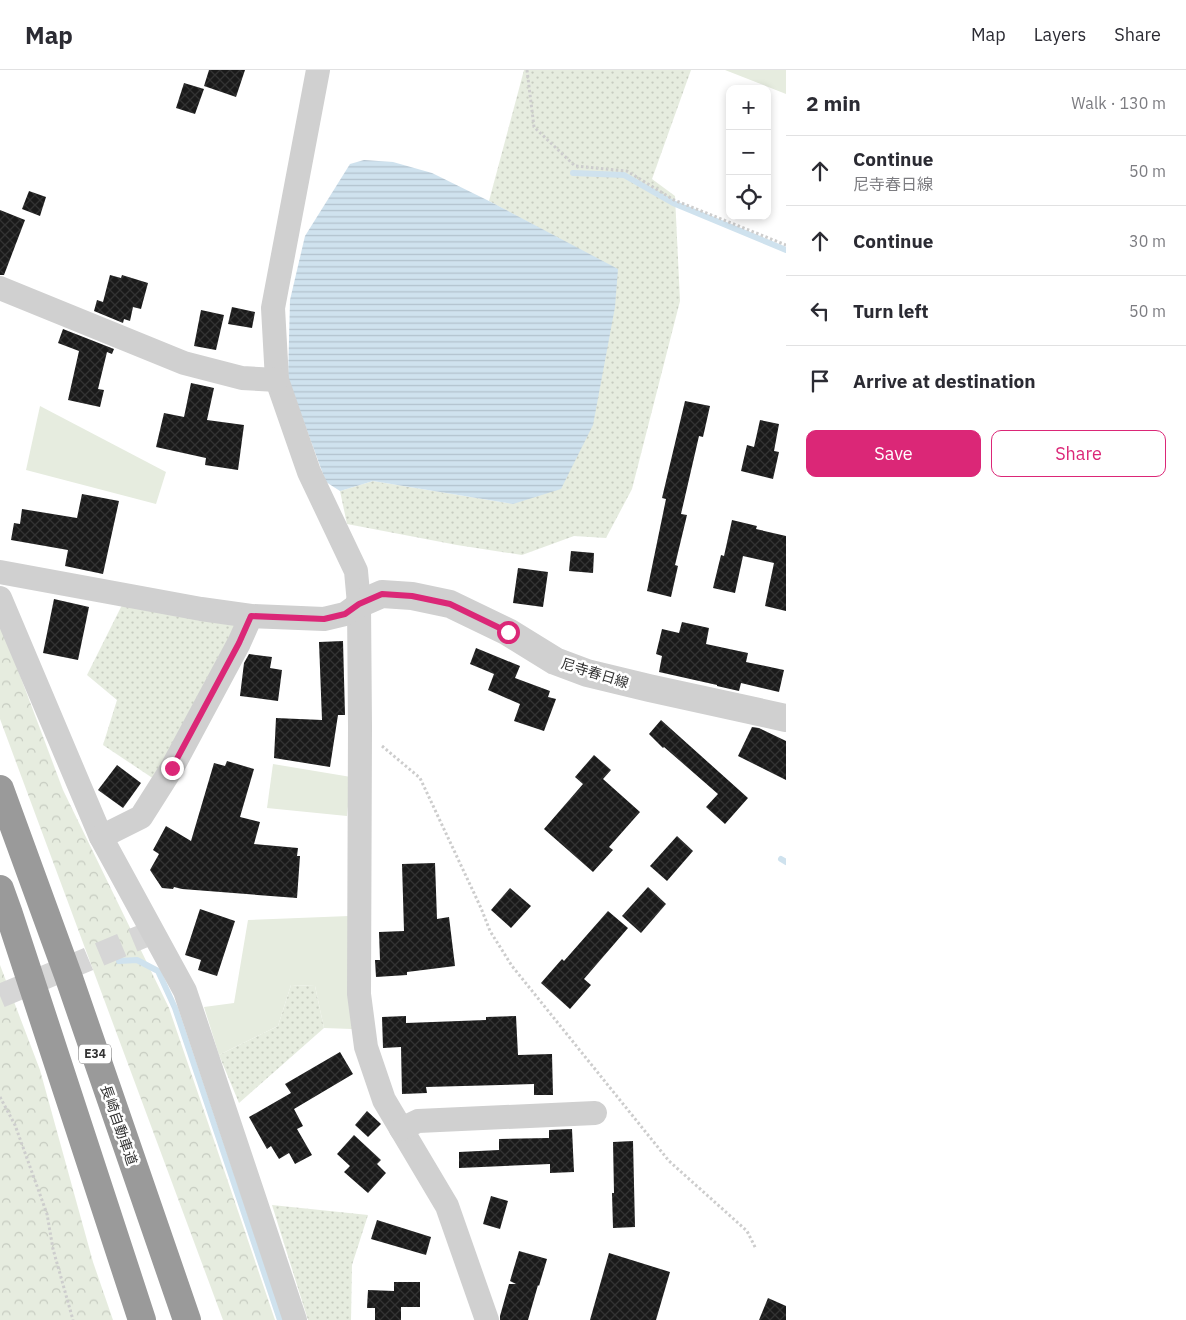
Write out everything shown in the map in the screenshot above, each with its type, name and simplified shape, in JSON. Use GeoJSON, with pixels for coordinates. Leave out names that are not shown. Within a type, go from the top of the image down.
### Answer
{"type":"FeatureCollection","features":[{"type":"Feature","properties":{"kind":"highway","name":"長崎自動車道"},"geometry":{"type":"LineString","coordinates":[[0,789],[69,978],[187,1320]]}},
{"type":"Feature","properties":{"kind":"highway","name":"E34"},"geometry":{"type":"LineString","coordinates":[[0,889],[142,1320]]}},
{"type":"Feature","properties":{"kind":"street"},"geometry":{"type":"LineString","coordinates":[[318,70],[273,308],[277,380],[309,472],[356,571],[359,604],[360,727],[359,994],[366,1047],[384,1100],[447,1206],[487,1320]]}},
{"type":"Feature","properties":{"kind":"street"},"geometry":{"type":"LineString","coordinates":[[0,288],[184,363],[242,378],[277,380]]}},
{"type":"Feature","properties":{"kind":"street"},"geometry":{"type":"LineString","coordinates":[[0,572],[200,609],[251,616],[324,619],[345,614],[359,604]]}},
{"type":"Feature","properties":{"kind":"street","name":"尼寺春日線"},"geometry":{"type":"LineString","coordinates":[[359,604],[382,594],[412,596],[450,604],[508,632],[554,660],[587,674],[786,718]]}},
{"type":"Feature","properties":{"kind":"street"},"geometry":{"type":"LineString","coordinates":[[0,598],[101,838],[185,991],[295,1320]]}},
{"type":"Feature","properties":{"kind":"street"},"geometry":{"type":"LineString","coordinates":[[101,838],[141,818],[172,768],[239,643],[251,616]]}},
{"type":"Feature","properties":{"kind":"street"},"geometry":{"type":"LineString","coordinates":[[401,1129],[418,1121],[596,1112]]}},
{"type":"Feature","properties":{"kind":"path"},"geometry":{"type":"LineString","coordinates":[[527,70],[534,126],[575,166],[627,171],[674,200],[786,246]]}},
{"type":"Feature","properties":{"kind":"path"},"geometry":{"type":"LineString","coordinates":[[360,727],[420,778],[490,931],[512,966],[669,1161],[747,1231],[756,1249]]}},
{"type":"Feature","properties":{"kind":"path"},"geometry":{"type":"LineString","coordinates":[[0,1098],[15,1124],[47,1214],[53,1249],[73,1320]]}},
{"type":"Feature","properties":{"kind":"green space"},"geometry":{"type":"Polygon","coordinates":[[[524,70],[691,70],[652,179],[675,196],[680,301],[632,489],[606,538],[574,536],[522,555],[347,524],[340,491],[373,481],[513,504],[618,270],[489,201],[524,70]]]}},
{"type":"Feature","properties":{"kind":"green space"},"geometry":{"type":"Polygon","coordinates":[[[725,70],[786,70],[786,94],[771,88],[771,85],[763,85],[725,70]]]}},
{"type":"Feature","properties":{"kind":"green space"},"geometry":{"type":"Polygon","coordinates":[[[40,406],[166,472],[156,504],[26,470],[40,406]]]}},
{"type":"Feature","properties":{"kind":"green space"},"geometry":{"type":"Polygon","coordinates":[[[123,603],[238,625],[157,781],[103,745],[117,700],[87,675],[123,603]]]}},
{"type":"Feature","properties":{"kind":"green space"},"geometry":{"type":"Polygon","coordinates":[[[0,622],[63,790],[169,1008],[275,1320],[223,1320],[0,719],[0,622]]]}},
{"type":"Feature","properties":{"kind":"green space"},"geometry":{"type":"Polygon","coordinates":[[[273,764],[351,777],[347,816],[267,808],[273,764]]]}},
{"type":"Feature","properties":{"kind":"green space"},"geometry":{"type":"Polygon","coordinates":[[[349,916],[352,1029],[324,1028],[315,986],[291,985],[278,1026],[219,1055],[204,1007],[234,1003],[248,920],[349,916]]]}},
{"type":"Feature","properties":{"kind":"green space"},"geometry":{"type":"Polygon","coordinates":[[[0,965],[40,1070],[93,1262],[113,1320],[0,1320],[0,965]]]}},
{"type":"Feature","properties":{"kind":"green space"},"geometry":{"type":"Polygon","coordinates":[[[291,985],[315,986],[324,1028],[239,1103],[219,1055],[278,1026],[291,985]]]}},
{"type":"Feature","properties":{"kind":"green space"},"geometry":{"type":"Polygon","coordinates":[[[272,1205],[368,1215],[352,1265],[351,1320],[308,1320],[272,1205]]]}},
{"type":"Feature","properties":{"kind":"water"},"geometry":{"type":"Polygon","coordinates":[[[364,160],[393,162],[432,173],[618,269],[615,307],[593,425],[561,489],[513,504],[373,481],[340,491],[326,482],[288,379],[290,300],[305,236],[350,164],[364,160]]]}},
{"type":"Feature","properties":{"kind":"building"},"geometry":{"type":"Polygon","coordinates":[[[209,70],[245,70],[236,97],[204,86],[209,70]]]}},
{"type":"Feature","properties":{"kind":"building"},"geometry":{"type":"Polygon","coordinates":[[[184,83],[204,89],[195,114],[176,108],[184,83]]]}},
{"type":"Feature","properties":{"kind":"building"},"geometry":{"type":"Polygon","coordinates":[[[29,191],[46,197],[40,216],[22,209],[29,191]]]}},
{"type":"Feature","properties":{"kind":"building"},"geometry":{"type":"Polygon","coordinates":[[[0,210],[25,220],[4,275],[0,275],[0,210]]]}},
{"type":"Feature","properties":{"kind":"building"},"geometry":{"type":"Polygon","coordinates":[[[110,275],[121,278],[122,275],[148,283],[141,309],[133,307],[130,321],[124,319],[123,323],[94,311],[97,300],[103,302],[110,275]]]}},
{"type":"Feature","properties":{"kind":"building"},"geometry":{"type":"Polygon","coordinates":[[[232,307],[255,312],[252,328],[228,324],[232,307]]]}},
{"type":"Feature","properties":{"kind":"building"},"geometry":{"type":"Polygon","coordinates":[[[201,310],[224,315],[216,350],[194,346],[201,310]]]}},
{"type":"Feature","properties":{"kind":"building"},"geometry":{"type":"Polygon","coordinates":[[[63,329],[114,349],[112,354],[107,352],[98,389],[104,390],[100,407],[68,400],[79,351],[58,343],[63,329]]]}},
{"type":"Feature","properties":{"kind":"building"},"geometry":{"type":"Polygon","coordinates":[[[191,383],[214,388],[207,420],[244,425],[238,470],[205,465],[206,458],[156,447],[164,413],[184,417],[191,383]]]}},
{"type":"Feature","properties":{"kind":"building"},"geometry":{"type":"Polygon","coordinates":[[[685,401],[710,406],[703,437],[699,436],[681,514],[687,515],[675,565],[678,566],[671,597],[647,591],[666,499],[662,498],[685,401]]]}},
{"type":"Feature","properties":{"kind":"building"},"geometry":{"type":"Polygon","coordinates":[[[760,420],[779,424],[774,451],[779,452],[773,479],[741,471],[747,445],[754,447],[760,420]]]}},
{"type":"Feature","properties":{"kind":"building"},"geometry":{"type":"Polygon","coordinates":[[[82,494],[119,501],[103,574],[65,566],[68,550],[11,540],[14,523],[20,524],[22,509],[77,518],[82,494]]]}},
{"type":"Feature","properties":{"kind":"building"},"geometry":{"type":"Polygon","coordinates":[[[732,520],[757,526],[756,529],[786,536],[786,611],[765,606],[774,563],[743,556],[735,593],[713,588],[721,555],[724,556],[732,520]]]}},
{"type":"Feature","properties":{"kind":"building"},"geometry":{"type":"Polygon","coordinates":[[[571,551],[594,553],[593,573],[569,571],[571,551]]]}},
{"type":"Feature","properties":{"kind":"building"},"geometry":{"type":"Polygon","coordinates":[[[518,568],[548,572],[543,607],[513,603],[518,568]]]}},
{"type":"Feature","properties":{"kind":"building"},"geometry":{"type":"Polygon","coordinates":[[[54,599],[89,607],[78,660],[43,653],[54,599]]]}},
{"type":"Feature","properties":{"kind":"building"},"geometry":{"type":"Polygon","coordinates":[[[682,622],[709,628],[706,644],[748,653],[746,662],[784,670],[779,692],[741,683],[739,691],[659,672],[662,656],[656,654],[662,629],[679,633],[682,622]]]}},
{"type":"Feature","properties":{"kind":"building"},"geometry":{"type":"Polygon","coordinates":[[[343,641],[345,715],[338,715],[330,767],[274,758],[276,718],[322,720],[319,642],[343,641]]]}},
{"type":"Feature","properties":{"kind":"building"},"geometry":{"type":"Polygon","coordinates":[[[476,648],[520,666],[515,678],[550,691],[548,697],[556,699],[544,731],[514,721],[520,704],[488,690],[494,674],[470,664],[476,648]]]}},
{"type":"Feature","properties":{"kind":"building"},"geometry":{"type":"Polygon","coordinates":[[[249,654],[272,657],[270,668],[282,670],[278,701],[240,696],[244,663],[249,654]]]}},
{"type":"Feature","properties":{"kind":"building"},"geometry":{"type":"Polygon","coordinates":[[[661,720],[748,798],[725,824],[706,807],[718,794],[649,734],[661,720]]]}},
{"type":"Feature","properties":{"kind":"building"},"geometry":{"type":"Polygon","coordinates":[[[752,727],[759,728],[786,741],[786,780],[738,756],[752,727]]]}},
{"type":"Feature","properties":{"kind":"building"},"geometry":{"type":"Polygon","coordinates":[[[594,755],[611,770],[603,779],[640,812],[609,847],[613,850],[593,872],[544,829],[583,784],[575,777],[594,755]]]}},
{"type":"Feature","properties":{"kind":"building"},"geometry":{"type":"Polygon","coordinates":[[[227,761],[254,769],[240,817],[260,822],[254,844],[298,848],[297,856],[300,856],[297,898],[174,887],[173,889],[162,888],[150,870],[159,854],[153,850],[166,826],[191,841],[214,763],[225,766],[227,761]]]}},
{"type":"Feature","properties":{"kind":"building"},"geometry":{"type":"Polygon","coordinates":[[[117,765],[141,783],[123,808],[98,790],[117,765]]]}},
{"type":"Feature","properties":{"kind":"building"},"geometry":{"type":"Polygon","coordinates":[[[677,836],[693,851],[667,881],[650,866],[677,836]]]}},
{"type":"Feature","properties":{"kind":"building"},"geometry":{"type":"Polygon","coordinates":[[[435,863],[437,919],[449,917],[455,966],[407,972],[407,975],[376,977],[375,960],[380,960],[379,932],[404,931],[402,864],[435,863]]]}},
{"type":"Feature","properties":{"kind":"building"},"geometry":{"type":"Polygon","coordinates":[[[648,887],[666,904],[641,933],[622,916],[648,887]]]}},
{"type":"Feature","properties":{"kind":"building"},"geometry":{"type":"Polygon","coordinates":[[[510,888],[531,906],[511,928],[491,910],[510,888]]]}},
{"type":"Feature","properties":{"kind":"building"},"geometry":{"type":"Polygon","coordinates":[[[200,909],[235,921],[217,976],[198,970],[201,960],[185,955],[200,909]]]}},
{"type":"Feature","properties":{"kind":"building"},"geometry":{"type":"Polygon","coordinates":[[[608,911],[628,928],[584,979],[591,985],[570,1009],[541,983],[562,959],[564,961],[608,911]]]}},
{"type":"Feature","properties":{"kind":"building"},"geometry":{"type":"Polygon","coordinates":[[[406,1016],[406,1023],[486,1020],[486,1017],[516,1016],[518,1055],[552,1054],[553,1095],[534,1095],[534,1084],[426,1087],[427,1093],[402,1094],[401,1047],[383,1048],[382,1017],[406,1016]]]}},
{"type":"Feature","properties":{"kind":"building"},"geometry":{"type":"Polygon","coordinates":[[[340,1052],[353,1074],[294,1109],[303,1126],[297,1129],[312,1155],[295,1164],[289,1153],[279,1159],[271,1146],[267,1149],[249,1117],[291,1093],[285,1084],[340,1052]]]}},
{"type":"Feature","properties":{"kind":"building"},"geometry":{"type":"Polygon","coordinates":[[[367,1111],[381,1124],[368,1137],[355,1125],[367,1111]]]}},
{"type":"Feature","properties":{"kind":"building"},"geometry":{"type":"Polygon","coordinates":[[[572,1129],[574,1172],[550,1173],[550,1164],[459,1168],[459,1152],[499,1150],[499,1139],[549,1138],[549,1130],[572,1129]]]}},
{"type":"Feature","properties":{"kind":"building"},"geometry":{"type":"Polygon","coordinates":[[[354,1135],[381,1160],[377,1164],[386,1173],[368,1193],[344,1172],[350,1166],[337,1154],[354,1135]]]}},
{"type":"Feature","properties":{"kind":"building"},"geometry":{"type":"Polygon","coordinates":[[[633,1141],[635,1227],[613,1228],[613,1142],[633,1141]]]}},
{"type":"Feature","properties":{"kind":"building"},"geometry":{"type":"Polygon","coordinates":[[[491,1196],[508,1201],[500,1229],[483,1224],[491,1196]]]}},
{"type":"Feature","properties":{"kind":"building"},"geometry":{"type":"Polygon","coordinates":[[[377,1220],[431,1237],[426,1255],[371,1239],[377,1220]]]}},
{"type":"Feature","properties":{"kind":"building"},"geometry":{"type":"Polygon","coordinates":[[[519,1251],[547,1259],[528,1320],[500,1320],[509,1284],[516,1284],[510,1281],[519,1251]]]}},
{"type":"Feature","properties":{"kind":"building"},"geometry":{"type":"Polygon","coordinates":[[[609,1253],[670,1272],[656,1320],[590,1320],[609,1253]]]}},
{"type":"Feature","properties":{"kind":"building"},"geometry":{"type":"Polygon","coordinates":[[[394,1282],[420,1282],[420,1307],[401,1307],[401,1320],[375,1320],[375,1308],[367,1308],[368,1290],[394,1291],[394,1282]]]}},
{"type":"Feature","properties":{"kind":"building"},"geometry":{"type":"Polygon","coordinates":[[[768,1298],[786,1306],[786,1320],[759,1320],[768,1298]]]}},
{"type":"Feature","properties":{"kind":"waterway"},"geometry":{"type":"LineString","coordinates":[[573,173],[624,175],[673,203],[786,250]]}},
{"type":"Feature","properties":{"kind":"waterway"},"geometry":{"type":"LineString","coordinates":[[781,859],[786,862]]}},
{"type":"Feature","properties":{"kind":"waterway"},"geometry":{"type":"LineString","coordinates":[[119,961],[137,960],[158,971],[175,1008],[280,1320]]}},
{"type":"Feature","properties":{"kind":"tunnel"},"geometry":{"type":"LineString","coordinates":[[0,996],[153,932]]}},
{"type":"Feature","properties":{"kind":"route"},"geometry":{"type":"LineString","coordinates":[[172,768],[239,643],[251,616],[324,619],[345,614],[359,604],[382,594],[412,596],[450,604],[508,632]]}}]}
